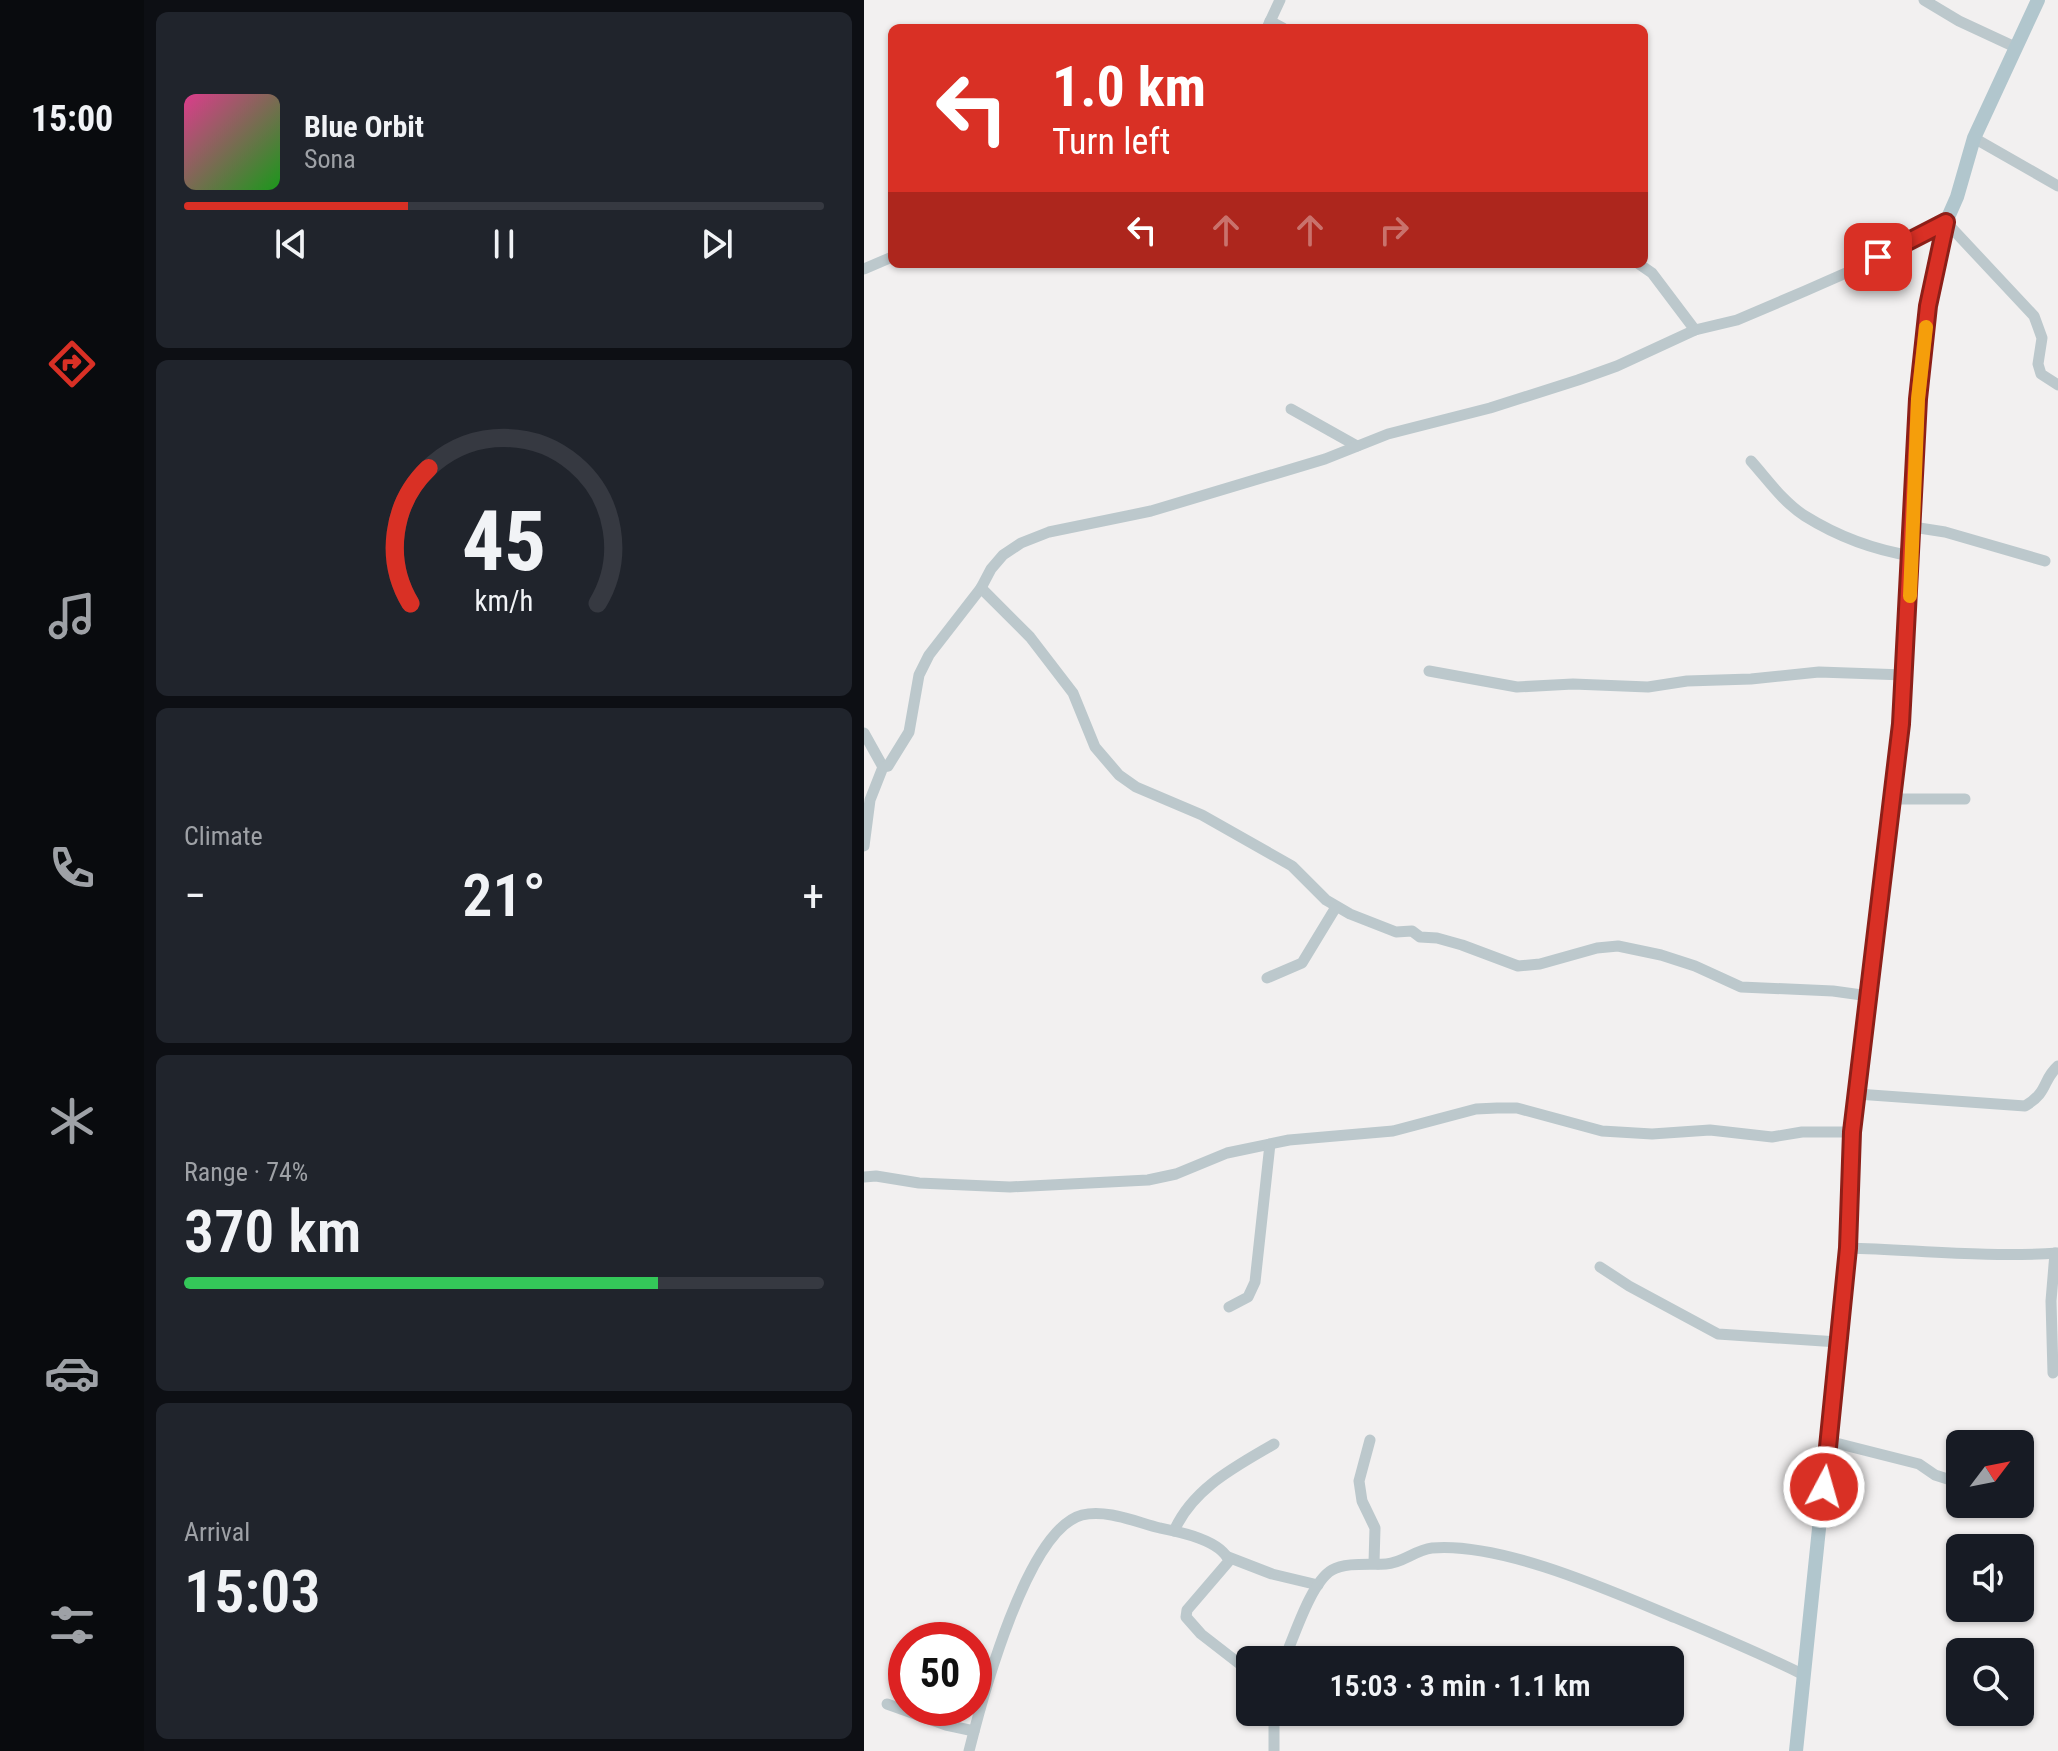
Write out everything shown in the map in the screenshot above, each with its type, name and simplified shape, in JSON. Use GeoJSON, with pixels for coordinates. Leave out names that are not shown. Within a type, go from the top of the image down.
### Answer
{"type":"FeatureCollection","features":[{"type":"Feature","properties":{"kind":"main road"},"geometry":{"type":"LineString","coordinates":[[1796,1751],[1848,1248],[1852,1132],[1905,675],[1918,399],[1928,306],[1946,222],[1957,197],[1974,138],[2038,0]]}},
{"type":"Feature","properties":{"kind":"street"},"geometry":{"type":"LineString","coordinates":[[1268,24],[1280,0]]}},
{"type":"Feature","properties":{"kind":"street"},"geometry":{"type":"LineString","coordinates":[[1924,0],[1959,21],[2015,47]]}},
{"type":"Feature","properties":{"kind":"street"},"geometry":{"type":"LineString","coordinates":[[1974,138],[2058,186]]}},
{"type":"Feature","properties":{"kind":"street"},"geometry":{"type":"LineString","coordinates":[[883,767],[888,766],[909,732],[919,675],[929,655],[1003,555],[1021,543],[1049,532],[1151,511],[1325,459],[1388,434],[1490,408],[1578,380],[1617,366],[1695,330],[1737,320],[1792,297],[1855,269],[1946,222],[2034,316],[2042,338],[2038,364],[2041,374],[2058,385]]}},
{"type":"Feature","properties":{"kind":"street"},"geometry":{"type":"LineString","coordinates":[[864,269],[888,259]]}},
{"type":"Feature","properties":{"kind":"street"},"geometry":{"type":"LineString","coordinates":[[1645,268],[1652,273],[1695,330]]}},
{"type":"Feature","properties":{"kind":"street"},"geometry":{"type":"LineString","coordinates":[[1291,409],[1357,446]]}},
{"type":"Feature","properties":{"kind":"street"},"geometry":{"type":"LineString","coordinates":[[1751,461],[1781,496],[1805,516],[1877,550],[1912,556]]}},
{"type":"Feature","properties":{"kind":"street"},"geometry":{"type":"LineString","coordinates":[[1913,527],[1945,532],[2045,561]]}},
{"type":"Feature","properties":{"kind":"street"},"geometry":{"type":"LineString","coordinates":[[981,588],[1030,637],[1073,693],[1095,747],[1119,775],[1136,787],[1202,815],[1292,866],[1336,907],[1396,932],[1412,931],[1420,937],[1462,945],[1518,966],[1618,946],[1661,955],[1741,987],[1833,991],[1869,996]]}},
{"type":"Feature","properties":{"kind":"street"},"geometry":{"type":"LineString","coordinates":[[1429,671],[1517,687],[1573,684],[1648,687],[1687,681],[1819,672],[1905,675]]}},
{"type":"Feature","properties":{"kind":"street"},"geometry":{"type":"LineString","coordinates":[[864,733],[883,767]]}},
{"type":"Feature","properties":{"kind":"street"},"geometry":{"type":"LineString","coordinates":[[864,846],[870,800],[883,767]]}},
{"type":"Feature","properties":{"kind":"street"},"geometry":{"type":"LineString","coordinates":[[1892,799],[1965,799]]}},
{"type":"Feature","properties":{"kind":"street"},"geometry":{"type":"LineString","coordinates":[[1267,978],[1302,963],[1336,907]]}},
{"type":"Feature","properties":{"kind":"street"},"geometry":{"type":"LineString","coordinates":[[1857,1094],[2025,1106],[2040,1097],[2052,1071],[2058,1066]]}},
{"type":"Feature","properties":{"kind":"street"},"geometry":{"type":"LineString","coordinates":[[864,1177],[1010,1187],[1148,1180],[1176,1174],[1227,1153],[1270,1144],[1393,1131],[1476,1109],[1497,1108],[1517,1108],[1602,1131],[1652,1134],[1710,1130],[1772,1137],[1802,1132],[1852,1132]]}},
{"type":"Feature","properties":{"kind":"street"},"geometry":{"type":"LineString","coordinates":[[1229,1307],[1248,1297],[1255,1282],[1270,1144]]}},
{"type":"Feature","properties":{"kind":"street"},"geometry":{"type":"LineString","coordinates":[[1848,1248],[2015,1256],[2057,1253],[2051,1301],[2053,1373]]}},
{"type":"Feature","properties":{"kind":"street"},"geometry":{"type":"LineString","coordinates":[[1600,1267],[1718,1334],[1838,1342]]}},
{"type":"Feature","properties":{"kind":"street"},"geometry":{"type":"LineString","coordinates":[[1370,1440],[1359,1481],[1362,1501],[1375,1528],[1374,1563],[1378,1564]]}},
{"type":"Feature","properties":{"kind":"street"},"geometry":{"type":"LineString","coordinates":[[1828,1441],[1919,1464],[1946,1479]]}},
{"type":"Feature","properties":{"kind":"street"},"geometry":{"type":"LineString","coordinates":[[1174,1531],[1183,1511],[1201,1491],[1274,1444]]}},
{"type":"Feature","properties":{"kind":"street"},"geometry":{"type":"LineString","coordinates":[[969,1751],[1006,1630],[1026,1581],[1054,1534],[1082,1515],[1102,1514],[1174,1531],[1212,1545],[1228,1557],[1272,1574],[1318,1585]]}},
{"type":"Feature","properties":{"kind":"street"},"geometry":{"type":"LineString","coordinates":[[1290,1646],[1318,1585],[1333,1569],[1398,1561],[1434,1548],[1475,1551],[1535,1565],[1629,1597],[1804,1675]]}},
{"type":"Feature","properties":{"kind":"street"},"geometry":{"type":"LineString","coordinates":[[1228,1557],[1226,1566],[1187,1610],[1186,1617],[1201,1634],[1236,1661]]}},
{"type":"Feature","properties":{"kind":"street"},"geometry":{"type":"LineString","coordinates":[[887,1704],[946,1725],[974,1731]]}},
{"type":"Feature","properties":{"kind":"street"},"geometry":{"type":"LineString","coordinates":[[1274,1726],[1274,1751]]}},
{"type":"Feature","properties":{"kind":"slow traffic"},"geometry":{"type":"LineString","coordinates":[[1910,596],[1918,399],[1926,327]]}},
{"type":"Feature","properties":{"kind":"route"},"geometry":{"type":"LineString","coordinates":[[1824,1487],[1848,1248],[1852,1132],[1901,724],[1918,399],[1928,306],[1946,222],[1878,257]]}}]}
